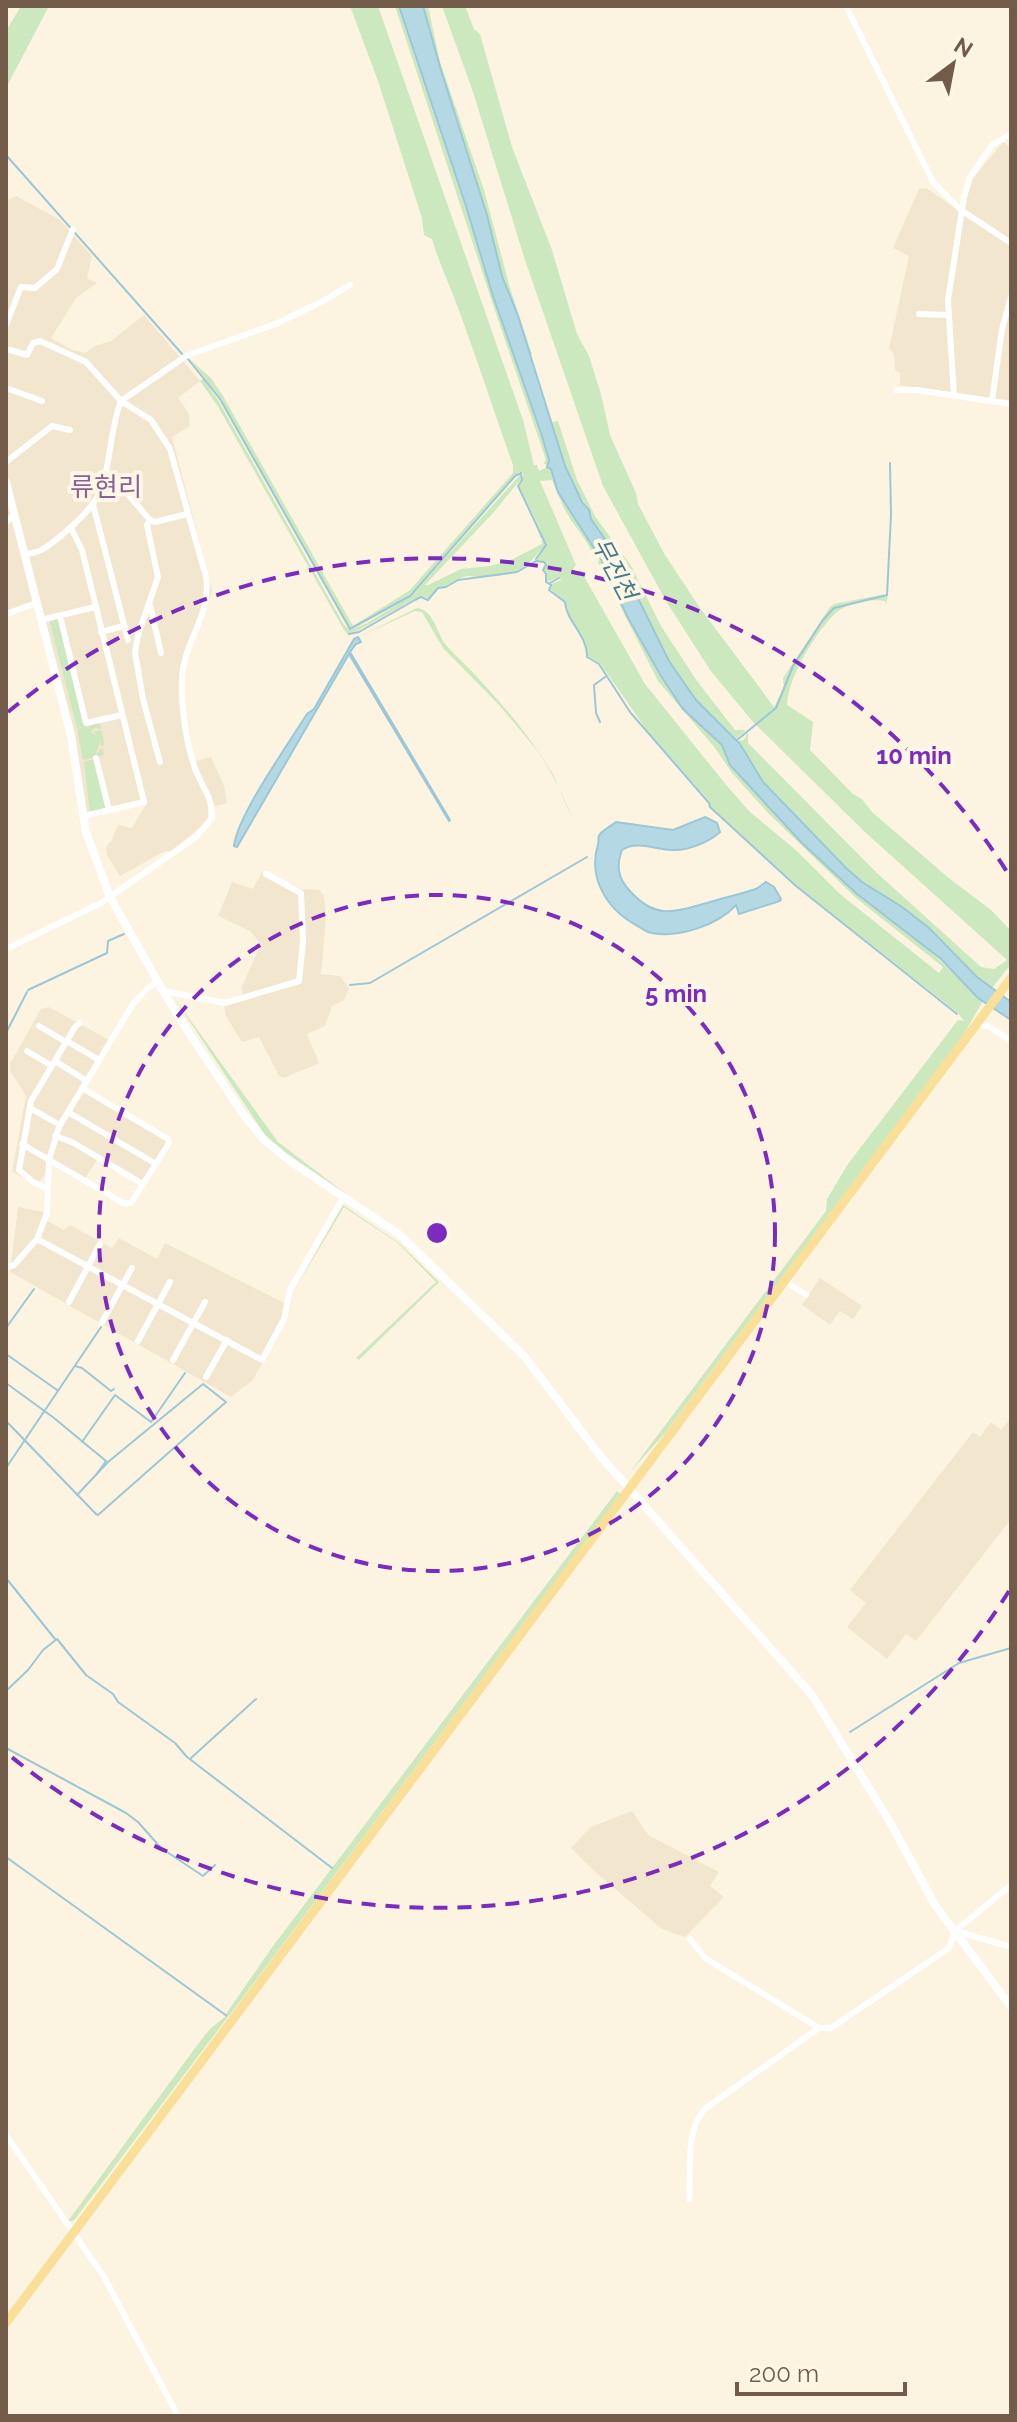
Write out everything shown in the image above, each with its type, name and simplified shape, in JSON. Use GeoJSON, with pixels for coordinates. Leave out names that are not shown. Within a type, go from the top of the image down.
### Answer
{"type":"FeatureCollection","features":[{"type":"Feature","properties":{"kind":"main road"},"geometry":{"type":"LineString","coordinates":[[6,482],[71,736],[86,832],[110,897],[163,991],[243,1114],[265,1141],[400,1235],[524,1356],[602,1458],[812,1695],[891,1824],[935,1905],[1011,2007]]}},
{"type":"Feature","properties":{"kind":"main road"},"geometry":{"type":"LineString","coordinates":[[6,2323],[1011,978]]}},
{"type":"Feature","properties":{"kind":"street"},"geometry":{"type":"LineString","coordinates":[[846,6],[933,182],[961,210],[1011,243]]}},
{"type":"Feature","properties":{"kind":"street"},"geometry":{"type":"LineString","coordinates":[[954,396],[948,315],[966,187],[985,154],[997,140],[1011,134]]}},
{"type":"Feature","properties":{"kind":"street"},"geometry":{"type":"LineString","coordinates":[[6,325],[21,287],[35,288],[57,269],[72,231]]}},
{"type":"Feature","properties":{"kind":"street"},"geometry":{"type":"LineString","coordinates":[[24,554],[35,554],[71,528],[92,503],[102,486],[109,443],[121,401],[184,357],[278,323],[350,285]]}},
{"type":"Feature","properties":{"kind":"street"},"geometry":{"type":"LineString","coordinates":[[992,401],[1002,329],[1011,297]]}},
{"type":"Feature","properties":{"kind":"street"},"geometry":{"type":"LineString","coordinates":[[919,314],[948,315]]}},
{"type":"Feature","properties":{"kind":"street"},"geometry":{"type":"LineString","coordinates":[[6,349],[27,355],[33,343],[40,341],[79,357],[121,401],[142,412],[162,434],[170,449],[208,592],[206,607],[182,670],[182,702],[197,772],[208,791],[212,818],[196,837],[110,897],[6,949]]}},
{"type":"Feature","properties":{"kind":"street"},"geometry":{"type":"LineString","coordinates":[[6,388],[42,401]]}},
{"type":"Feature","properties":{"kind":"street"},"geometry":{"type":"LineString","coordinates":[[896,390],[917,390],[1011,404]]}},
{"type":"Feature","properties":{"kind":"street"},"geometry":{"type":"LineString","coordinates":[[6,462],[52,426],[70,430]]}},
{"type":"Feature","properties":{"kind":"street"},"geometry":{"type":"LineString","coordinates":[[102,486],[114,481],[120,485],[150,520],[187,514]]}},
{"type":"Feature","properties":{"kind":"street"},"geometry":{"type":"LineString","coordinates":[[92,503],[128,640]]}},
{"type":"Feature","properties":{"kind":"street"},"geometry":{"type":"LineString","coordinates":[[6,523],[14,514]]}},
{"type":"Feature","properties":{"kind":"street"},"geometry":{"type":"LineString","coordinates":[[150,520],[147,525],[158,577],[135,653],[143,699],[160,762]]}},
{"type":"Feature","properties":{"kind":"street"},"geometry":{"type":"LineString","coordinates":[[71,528],[82,550],[144,802],[84,816]]}},
{"type":"Feature","properties":{"kind":"street"},"geometry":{"type":"LineString","coordinates":[[6,614],[36,603]]}},
{"type":"Feature","properties":{"kind":"street"},"geometry":{"type":"LineString","coordinates":[[150,605],[161,653]]}},
{"type":"Feature","properties":{"kind":"street"},"geometry":{"type":"LineString","coordinates":[[41,620],[95,607]]}},
{"type":"Feature","properties":{"kind":"street"},"geometry":{"type":"LineString","coordinates":[[60,616],[86,723],[122,715]]}},
{"type":"Feature","properties":{"kind":"street"},"geometry":{"type":"LineString","coordinates":[[101,632],[124,626]]}},
{"type":"Feature","properties":{"kind":"street"},"geometry":{"type":"LineString","coordinates":[[96,758],[109,810]]}},
{"type":"Feature","properties":{"kind":"street"},"geometry":{"type":"LineString","coordinates":[[163,991],[225,1003],[299,981],[303,941],[301,893],[266,874]]}},
{"type":"Feature","properties":{"kind":"street"},"geometry":{"type":"LineString","coordinates":[[6,1268],[14,1265],[37,1239],[47,1213],[49,1160],[60,1125],[133,1004],[158,982]]}},
{"type":"Feature","properties":{"kind":"street"},"geometry":{"type":"LineString","coordinates":[[980,1021],[1011,1041]]}},
{"type":"Feature","properties":{"kind":"street"},"geometry":{"type":"LineString","coordinates":[[48,1189],[20,1173],[22,1144],[30,1108],[53,1064],[80,1023]]}},
{"type":"Feature","properties":{"kind":"street"},"geometry":{"type":"LineString","coordinates":[[39,1026],[99,1060]]}},
{"type":"Feature","properties":{"kind":"street"},"geometry":{"type":"LineString","coordinates":[[22,1144],[123,1203],[131,1203],[169,1143],[168,1138],[53,1064],[27,1051]]}},
{"type":"Feature","properties":{"kind":"street"},"geometry":{"type":"LineString","coordinates":[[30,1108],[60,1125]]}},
{"type":"Feature","properties":{"kind":"street"},"geometry":{"type":"LineString","coordinates":[[68,1112],[156,1164]]}},
{"type":"Feature","properties":{"kind":"street"},"geometry":{"type":"LineString","coordinates":[[55,1136],[72,1142],[143,1184]]}},
{"type":"Feature","properties":{"kind":"street"},"geometry":{"type":"LineString","coordinates":[[37,1239],[262,1360],[288,1310],[290,1290],[344,1196]]}},
{"type":"Feature","properties":{"kind":"street"},"geometry":{"type":"LineString","coordinates":[[69,1302],[100,1244]]}},
{"type":"Feature","properties":{"kind":"street"},"geometry":{"type":"LineString","coordinates":[[102,1322],[132,1268]]}},
{"type":"Feature","properties":{"kind":"street"},"geometry":{"type":"LineString","coordinates":[[785,1281],[806,1295]]}},
{"type":"Feature","properties":{"kind":"street"},"geometry":{"type":"LineString","coordinates":[[138,1341],[170,1282]]}},
{"type":"Feature","properties":{"kind":"street"},"geometry":{"type":"LineString","coordinates":[[173,1360],[205,1302]]}},
{"type":"Feature","properties":{"kind":"street"},"geometry":{"type":"LineString","coordinates":[[206,1377],[227,1340]]}},
{"type":"Feature","properties":{"kind":"street"},"geometry":{"type":"LineString","coordinates":[[690,1939],[705,1958],[819,2028],[831,2028],[949,1948],[955,1931],[1011,1885]]}},
{"type":"Feature","properties":{"kind":"street"},"geometry":{"type":"LineString","coordinates":[[955,1931],[1011,1947]]}},
{"type":"Feature","properties":{"kind":"street"},"geometry":{"type":"LineString","coordinates":[[689,2199],[692,2131],[696,2118],[819,2028]]}},
{"type":"Feature","properties":{"kind":"street"},"geometry":{"type":"LineString","coordinates":[[6,2135],[74,2230],[129,2319],[178,2416]]}},
{"type":"Feature","properties":{"kind":"shaded area"},"geometry":{"type":"Polygon","coordinates":[[[1003,142],[1011,148],[1011,402],[900,385],[900,373],[895,370],[894,354],[889,349],[909,256],[893,248],[919,189],[926,188],[959,211],[971,181],[1003,142]]]}},
{"type":"Feature","properties":{"kind":"shaded area"},"geometry":{"type":"Polygon","coordinates":[[[16,196],[60,220],[92,256],[87,278],[97,283],[76,298],[51,338],[85,353],[111,341],[144,315],[200,381],[178,398],[189,414],[190,426],[172,437],[212,590],[211,598],[205,599],[179,681],[193,762],[211,757],[224,786],[227,803],[208,808],[205,823],[171,851],[165,851],[120,876],[107,855],[106,847],[118,825],[132,828],[147,803],[87,817],[75,733],[39,599],[6,612],[6,201],[16,196]]]}},
{"type":"Feature","properties":{"kind":"shaded area"},"geometry":{"type":"Polygon","coordinates":[[[262,872],[303,889],[319,890],[324,895],[326,918],[321,974],[340,976],[349,988],[344,1000],[332,1006],[325,1026],[307,1034],[319,1063],[284,1078],[279,1076],[259,1037],[242,1042],[226,1016],[224,1006],[244,998],[241,988],[261,944],[250,931],[218,916],[232,882],[253,889],[262,872]]]}},
{"type":"Feature","properties":{"kind":"shaded area"},"geometry":{"type":"Polygon","coordinates":[[[49,1007],[109,1040],[82,1085],[169,1139],[140,1182],[98,1158],[85,1179],[55,1162],[36,1186],[12,1171],[26,1096],[10,1070],[10,1064],[41,1009],[49,1007]]]}},
{"type":"Feature","properties":{"kind":"shaded area"},"geometry":{"type":"Polygon","coordinates":[[[18,1207],[43,1212],[49,1222],[64,1230],[70,1225],[112,1248],[119,1238],[157,1259],[165,1243],[290,1306],[286,1320],[253,1380],[231,1397],[10,1272],[18,1207]]]}},
{"type":"Feature","properties":{"kind":"shaded area"},"geometry":{"type":"Polygon","coordinates":[[[820,1278],[862,1306],[853,1319],[840,1311],[830,1325],[802,1305],[820,1278]]]}},
{"type":"Feature","properties":{"kind":"shaded area"},"geometry":{"type":"Polygon","coordinates":[[[1011,1418],[1011,1519],[916,1641],[906,1634],[887,1659],[847,1627],[866,1603],[850,1590],[973,1432],[980,1437],[991,1422],[1001,1430],[1011,1418]]]}},
{"type":"Feature","properties":{"kind":"shaded area"},"geometry":{"type":"Polygon","coordinates":[[[632,1811],[648,1835],[719,1872],[710,1886],[724,1897],[685,1937],[662,1929],[571,1848],[591,1827],[632,1811]]]}},
{"type":"Feature","properties":{"kind":"green space"},"geometry":{"type":"Polygon","coordinates":[[[21,6],[49,6],[6,88],[6,31],[21,6]]]}},
{"type":"Feature","properties":{"kind":"green space"},"geometry":{"type":"Polygon","coordinates":[[[350,6],[378,6],[523,420],[534,465],[539,471],[547,467],[551,469],[558,492],[598,555],[594,558],[567,513],[552,480],[540,481],[576,565],[573,569],[575,573],[581,571],[645,684],[750,812],[797,851],[840,894],[939,973],[943,967],[856,898],[768,813],[732,773],[715,748],[658,681],[598,562],[600,559],[683,709],[722,745],[727,757],[857,894],[916,938],[983,1001],[961,1039],[665,1433],[630,1472],[826,1211],[827,1199],[848,1164],[958,1020],[964,1021],[958,1013],[797,886],[710,806],[710,802],[648,732],[600,663],[587,656],[584,642],[565,602],[550,589],[551,584],[561,580],[559,577],[547,582],[543,569],[546,563],[536,561],[546,545],[519,486],[523,474],[519,472],[409,595],[353,628],[348,627],[220,398],[187,357],[211,378],[223,396],[353,626],[410,590],[513,473],[513,465],[432,239],[424,235],[422,218],[378,81],[350,6]]]}},
{"type":"Feature","properties":{"kind":"green space"},"geometry":{"type":"Polygon","coordinates":[[[395,6],[399,6],[549,460],[547,465],[543,463],[546,461],[544,454],[395,6]]]}},
{"type":"Feature","properties":{"kind":"green space"},"geometry":{"type":"Polygon","coordinates":[[[423,6],[428,6],[440,62],[484,190],[530,355],[502,276],[487,215],[440,67],[423,6]]]}},
{"type":"Feature","properties":{"kind":"green space"},"geometry":{"type":"Polygon","coordinates":[[[442,6],[465,6],[474,29],[480,34],[512,147],[552,250],[577,334],[589,356],[610,435],[638,504],[665,555],[700,608],[774,707],[784,688],[783,678],[830,607],[885,594],[869,599],[888,596],[886,604],[885,601],[873,600],[853,604],[841,609],[829,620],[798,668],[787,705],[813,722],[810,750],[853,794],[950,879],[991,910],[1011,931],[1011,964],[992,988],[928,927],[846,868],[763,782],[737,741],[744,740],[748,732],[748,743],[877,873],[981,967],[994,969],[1007,960],[865,832],[753,722],[710,670],[666,601],[603,486],[442,6]]]}},
{"type":"Feature","properties":{"kind":"green space"},"geometry":{"type":"Polygon","coordinates":[[[203,379],[218,400],[344,625],[350,630],[411,596],[520,475],[521,479],[493,513],[425,585],[461,569],[509,561],[542,544],[541,539],[545,545],[518,570],[502,575],[464,577],[438,588],[428,598],[421,596],[347,634],[217,405],[200,381],[203,379]]]}},
{"type":"Feature","properties":{"kind":"green space"},"geometry":{"type":"Polygon","coordinates":[[[558,421],[577,480],[595,516],[631,566],[661,626],[697,681],[735,730],[746,730],[736,739],[696,700],[669,661],[618,558],[591,519],[589,510],[573,485],[552,422],[558,421]]]}},
{"type":"Feature","properties":{"kind":"green space"},"geometry":{"type":"Polygon","coordinates":[[[417,608],[427,613],[446,645],[506,710],[537,750],[500,706],[443,648],[422,612],[415,611],[358,637],[417,608]]]}},
{"type":"Feature","properties":{"kind":"green space"},"geometry":{"type":"Polygon","coordinates":[[[58,617],[86,726],[89,729],[88,726],[100,722],[101,729],[94,728],[91,732],[97,736],[94,732],[101,730],[105,745],[101,746],[100,742],[95,756],[102,748],[104,755],[83,760],[77,729],[83,727],[77,728],[49,619],[58,617]]]}},
{"type":"Feature","properties":{"kind":"green space"},"geometry":{"type":"Polygon","coordinates":[[[94,759],[106,809],[90,813],[84,762],[94,759]]]}},
{"type":"Feature","properties":{"kind":"green space"},"geometry":{"type":"Polygon","coordinates":[[[173,996],[278,1142],[353,1199],[265,1135],[173,996]]]}},
{"type":"Feature","properties":{"kind":"green space"},"geometry":{"type":"Polygon","coordinates":[[[343,1205],[399,1243],[439,1282],[359,1360],[356,1358],[436,1282],[398,1243],[344,1207],[294,1291],[343,1205]]]}},
{"type":"Feature","properties":{"kind":"green space"},"geometry":{"type":"Polygon","coordinates":[[[617,1491],[620,1494],[617,1499],[229,2016],[226,2014],[273,1946],[617,1491]]]}},
{"type":"Feature","properties":{"kind":"green space"},"geometry":{"type":"Polygon","coordinates":[[[226,2016],[75,2219],[68,2221],[198,2044],[226,2016]]]}},
{"type":"Feature","properties":{"kind":"water","name":"무진천"},"geometry":{"type":"Polygon","coordinates":[[[399,6],[423,6],[487,215],[502,276],[518,316],[565,466],[591,519],[618,558],[669,661],[696,700],[740,744],[763,782],[846,868],[928,927],[977,977],[1011,1002],[1011,1020],[978,998],[941,959],[857,894],[802,843],[730,765],[722,745],[683,709],[661,676],[627,616],[602,561],[558,492],[551,469],[547,467],[549,460],[541,433],[399,6]]]}},
{"type":"Feature","properties":{"kind":"water"},"geometry":{"type":"Polygon","coordinates":[[[358,637],[361,642],[350,652],[450,820],[349,654],[237,847],[234,846],[244,817],[265,780],[358,637]]]}},
{"type":"Feature","properties":{"kind":"water"},"geometry":{"type":"Polygon","coordinates":[[[705,817],[717,823],[720,832],[698,845],[678,850],[640,846],[622,850],[619,872],[629,890],[648,906],[665,911],[685,909],[744,893],[766,882],[774,887],[780,901],[739,914],[736,905],[709,924],[674,934],[648,932],[625,918],[608,900],[597,879],[595,856],[601,833],[616,822],[673,830],[705,817]]]}},
{"type":"Feature","properties":{"kind":"waterway"},"geometry":{"type":"LineString","coordinates":[[6,155],[183,355]]}},
{"type":"Feature","properties":{"kind":"waterway"},"geometry":{"type":"LineString","coordinates":[[188,359],[220,399],[350,629],[410,596],[515,476],[521,473]]}},
{"type":"Feature","properties":{"kind":"waterway"},"geometry":{"type":"LineString","coordinates":[[737,740],[776,708],[793,666],[834,608],[887,595],[890,463]]}},
{"type":"Feature","properties":{"kind":"waterway"},"geometry":{"type":"LineString","coordinates":[[521,475],[518,486],[546,545],[536,559]]}},
{"type":"Feature","properties":{"kind":"waterway"},"geometry":{"type":"LineString","coordinates":[[349,634],[359,632],[421,597],[428,600],[438,588],[458,580],[517,572],[536,561],[544,562],[546,582],[551,585],[549,590],[565,602],[584,642],[587,657],[599,664],[630,712],[710,807],[796,886],[957,1014]]}},
{"type":"Feature","properties":{"kind":"waterway"},"geometry":{"type":"LineString","coordinates":[[550,583],[559,578]]}},
{"type":"Feature","properties":{"kind":"waterway"},"geometry":{"type":"LineString","coordinates":[[600,722],[596,713],[594,685],[605,677]]}},
{"type":"Feature","properties":{"kind":"waterway"},"geometry":{"type":"LineString","coordinates":[[350,985],[370,983],[587,857]]}},
{"type":"Feature","properties":{"kind":"waterway"},"geometry":{"type":"LineString","coordinates":[[28,990],[107,953],[108,941],[124,934]]}},
{"type":"Feature","properties":{"kind":"waterway"},"geometry":{"type":"LineString","coordinates":[[6,1033],[27,992]]}},
{"type":"Feature","properties":{"kind":"waterway"},"geometry":{"type":"LineString","coordinates":[[6,1328],[34,1289]]}},
{"type":"Feature","properties":{"kind":"waterway"},"geometry":{"type":"LineString","coordinates":[[6,1468],[101,1327]]}},
{"type":"Feature","properties":{"kind":"waterway"},"geometry":{"type":"LineString","coordinates":[[6,1354],[57,1390]]}},
{"type":"Feature","properties":{"kind":"waterway"},"geometry":{"type":"LineString","coordinates":[[75,1366],[111,1391],[114,1389]]}},
{"type":"Feature","properties":{"kind":"waterway"},"geometry":{"type":"LineString","coordinates":[[82,1442],[115,1395],[151,1422],[185,1373]]}},
{"type":"Feature","properties":{"kind":"waterway"},"geometry":{"type":"LineString","coordinates":[[6,1383],[106,1461],[96,1475]]}},
{"type":"Feature","properties":{"kind":"waterway"},"geometry":{"type":"LineString","coordinates":[[6,1421],[96,1514],[98,1515],[226,1402],[203,1384],[108,1462],[77,1495]]}},
{"type":"Feature","properties":{"kind":"waterway"},"geometry":{"type":"LineString","coordinates":[[6,1578],[55,1639]]}},
{"type":"Feature","properties":{"kind":"waterway"},"geometry":{"type":"LineString","coordinates":[[6,1691],[57,1639],[86,1675],[113,1694],[118,1702],[175,1743],[187,1757],[332,1868]]}},
{"type":"Feature","properties":{"kind":"waterway"},"geometry":{"type":"LineString","coordinates":[[850,1732],[959,1663],[1011,1648]]}},
{"type":"Feature","properties":{"kind":"waterway"},"geometry":{"type":"LineString","coordinates":[[191,1758],[256,1699]]}},
{"type":"Feature","properties":{"kind":"waterway"},"geometry":{"type":"LineString","coordinates":[[6,1748],[126,1813],[161,1848],[203,1876],[215,1865]]}},
{"type":"Feature","properties":{"kind":"waterway"},"geometry":{"type":"LineString","coordinates":[[6,1857],[227,2016]]}},
{"type":"Feature","properties":{"kind":"district","name":"류현리"},"geometry":{"type":"Point","coordinates":[106,487]}}]}
